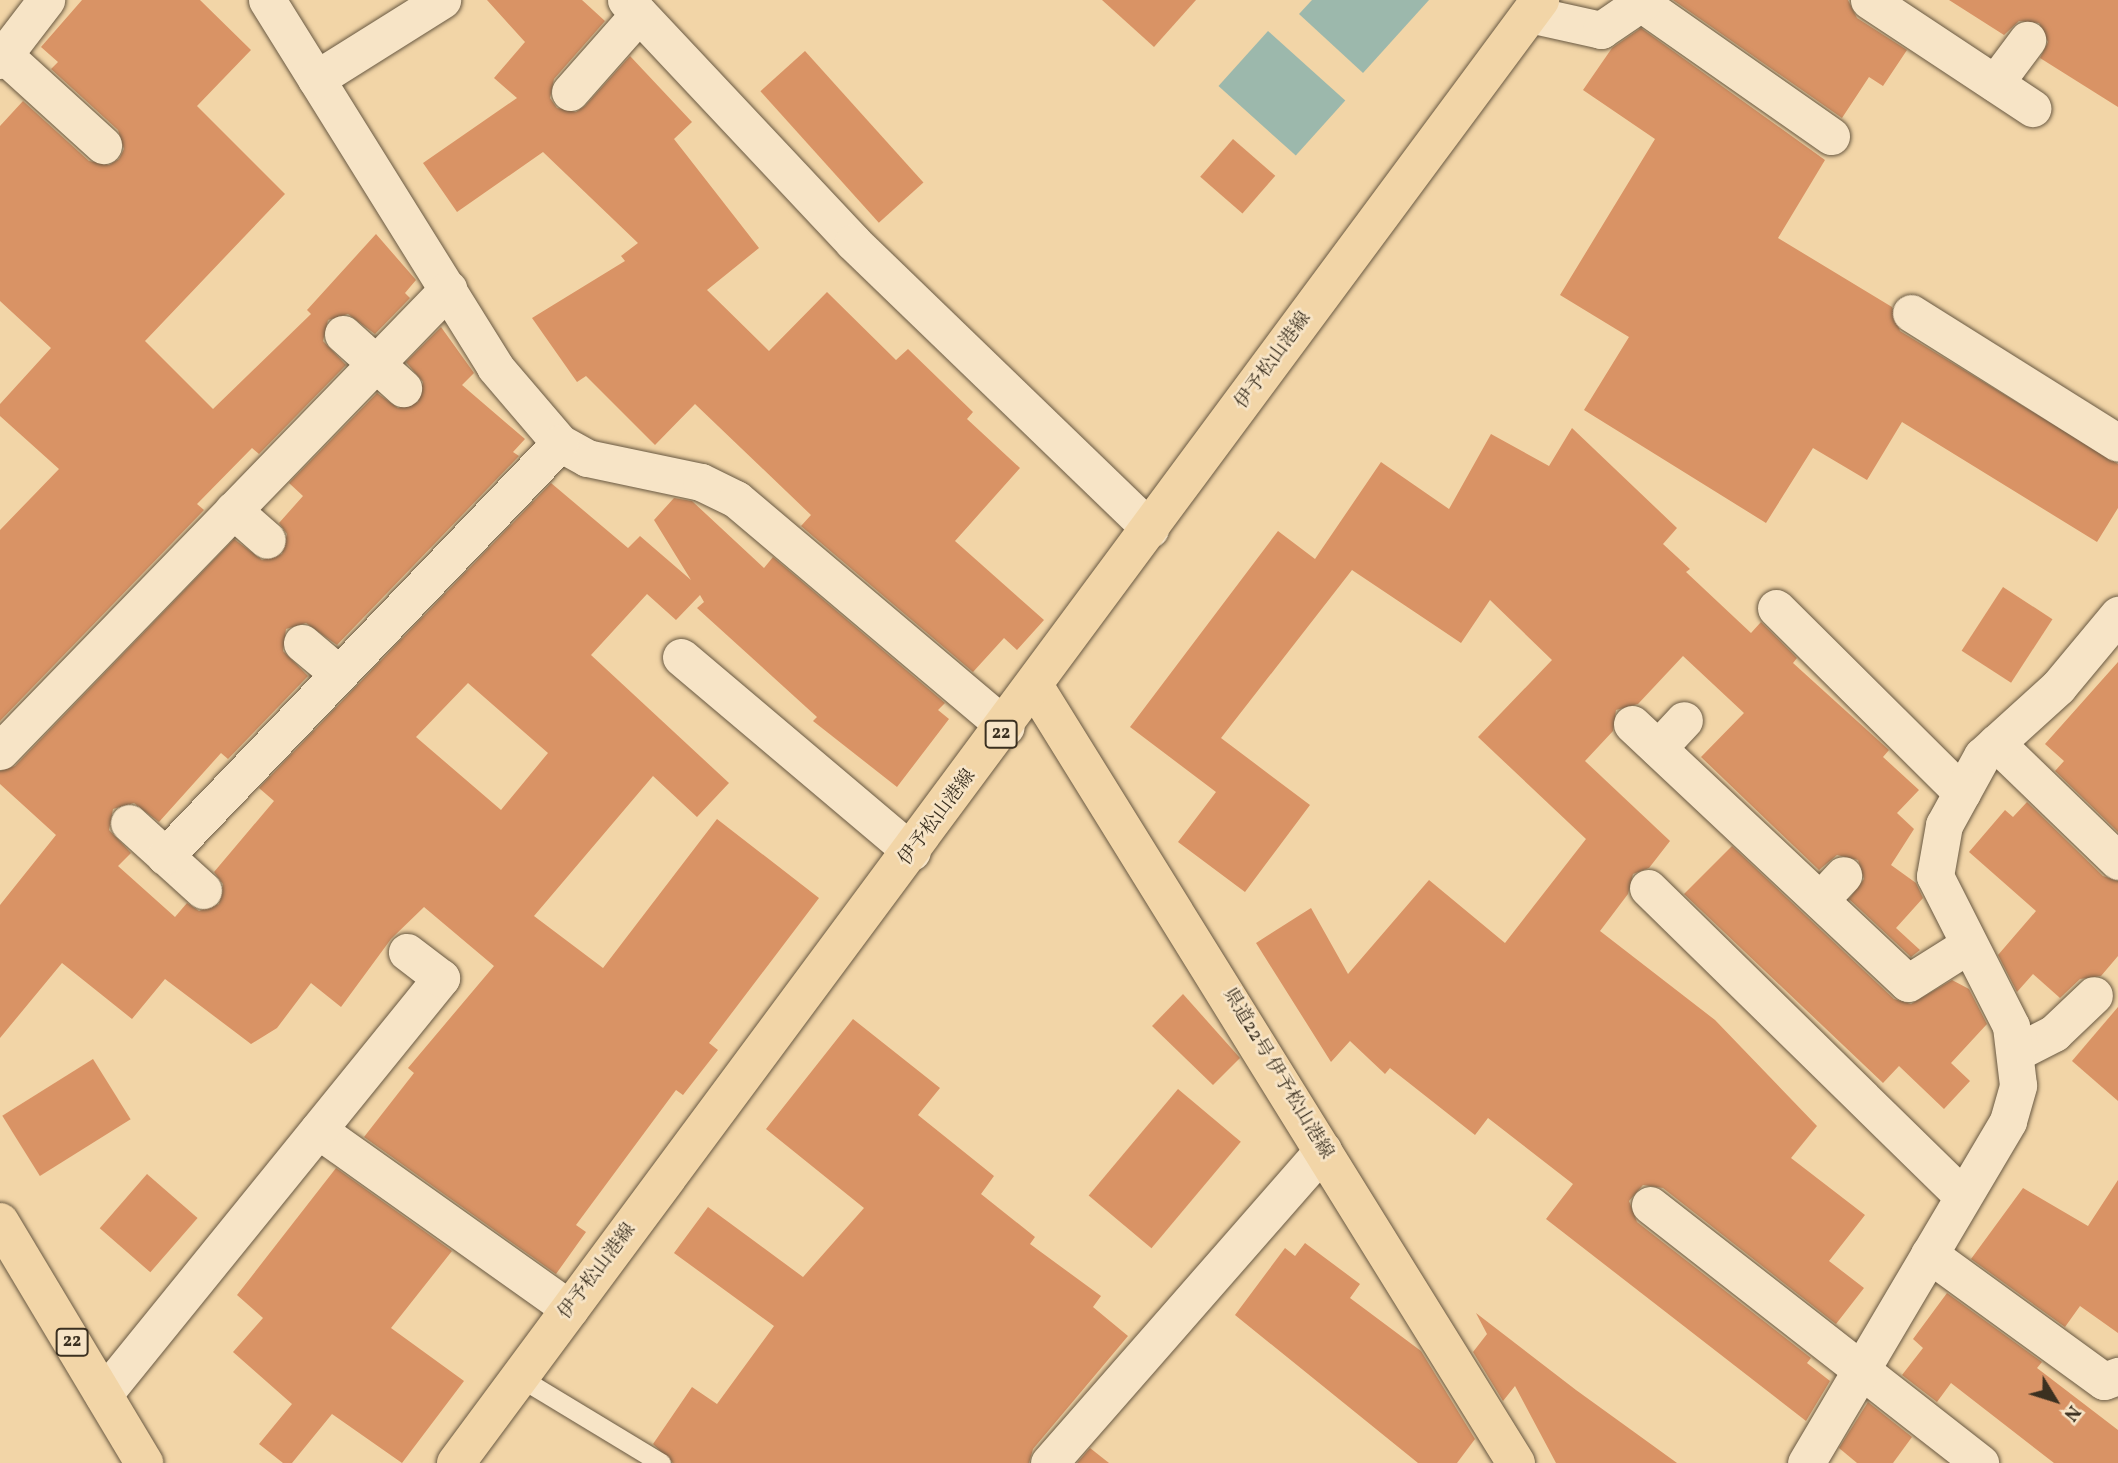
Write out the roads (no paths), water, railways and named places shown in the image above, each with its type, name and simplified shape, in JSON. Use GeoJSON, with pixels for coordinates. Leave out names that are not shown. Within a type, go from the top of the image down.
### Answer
{"type":"FeatureCollection","features":[{"type":"Feature","properties":{"kind":"main road","name":"伊予松山港線"},"geometry":{"type":"LineString","coordinates":[[456,1463],[1006,727],[1535,7]]}},
{"type":"Feature","properties":{"kind":"main road","name":"県道22号 伊予松山港線"},"geometry":{"type":"LineString","coordinates":[[1035,687],[1516,1463]]}},
{"type":"Feature","properties":{"kind":"main road","name":"22"},"geometry":{"type":"LineString","coordinates":[[0,1222],[144,1463]]}},
{"type":"Feature","properties":{"kind":"street"},"geometry":{"type":"LineString","coordinates":[[46,0],[2,57],[103,145]]}},
{"type":"Feature","properties":{"kind":"street"},"geometry":{"type":"LineString","coordinates":[[267,0],[495,367],[560,443],[587,457],[701,482],[736,499],[1006,727]]}},
{"type":"Feature","properties":{"kind":"street"},"geometry":{"type":"LineString","coordinates":[[316,79],[442,0]]}},
{"type":"Feature","properties":{"kind":"street"},"geometry":{"type":"LineString","coordinates":[[1869,0],[2032,108]]}},
{"type":"Feature","properties":{"kind":"street"},"geometry":{"type":"LineString","coordinates":[[1535,7],[1601,30],[1643,2],[1831,136]]}},
{"type":"Feature","properties":{"kind":"street"},"geometry":{"type":"LineString","coordinates":[[570,92],[632,7],[853,242],[1150,529]]}},
{"type":"Feature","properties":{"kind":"street"},"geometry":{"type":"LineString","coordinates":[[1995,83],[2027,40]]}},
{"type":"Feature","properties":{"kind":"street"},"geometry":{"type":"LineString","coordinates":[[0,751],[448,289]]}},
{"type":"Feature","properties":{"kind":"street"},"geometry":{"type":"LineString","coordinates":[[1911,313],[2118,443]]}},
{"type":"Feature","properties":{"kind":"street"},"geometry":{"type":"LineString","coordinates":[[343,334],[403,388]]}},
{"type":"Feature","properties":{"kind":"street"},"geometry":{"type":"LineString","coordinates":[[165,856],[560,443]]}},
{"type":"Feature","properties":{"kind":"street"},"geometry":{"type":"LineString","coordinates":[[233,510],[267,540]]}},
{"type":"Feature","properties":{"kind":"street"},"geometry":{"type":"LineString","coordinates":[[1776,608],[1962,793]]}},
{"type":"Feature","properties":{"kind":"street"},"geometry":{"type":"LineString","coordinates":[[1806,1463],[2008,1121],[2018,1085],[2011,1026],[1935,876],[1944,825],[1996,743],[2058,687],[2118,615]]}},
{"type":"Feature","properties":{"kind":"street"},"geometry":{"type":"LineString","coordinates":[[302,643],[339,674]]}},
{"type":"Feature","properties":{"kind":"street"},"geometry":{"type":"LineString","coordinates":[[681,657],[912,852]]}},
{"type":"Feature","properties":{"kind":"street"},"geometry":{"type":"LineString","coordinates":[[1684,720],[1645,736],[1831,887],[1908,983],[1968,945]]}},
{"type":"Feature","properties":{"kind":"street"},"geometry":{"type":"LineString","coordinates":[[1996,743],[2118,861]]}},
{"type":"Feature","properties":{"kind":"street"},"geometry":{"type":"LineString","coordinates":[[129,823],[203,890]]}},
{"type":"Feature","properties":{"kind":"street"},"geometry":{"type":"LineString","coordinates":[[1648,888],[1963,1197]]}},
{"type":"Feature","properties":{"kind":"street"},"geometry":{"type":"LineString","coordinates":[[103,1395],[441,978],[407,952]]}},
{"type":"Feature","properties":{"kind":"street"},"geometry":{"type":"LineString","coordinates":[[2014,1053],[2054,1033],[2094,995]]}},
{"type":"Feature","properties":{"kind":"street"},"geometry":{"type":"LineString","coordinates":[[318,1130],[570,1309]]}},
{"type":"Feature","properties":{"kind":"street"},"geometry":{"type":"LineString","coordinates":[[1049,1463],[1323,1150]]}},
{"type":"Feature","properties":{"kind":"street"},"geometry":{"type":"LineString","coordinates":[[1650,1205],[1980,1463]]}},
{"type":"Feature","properties":{"kind":"street"},"geometry":{"type":"LineString","coordinates":[[1929,1255],[2104,1381],[2118,1376]]}},
{"type":"Feature","properties":{"kind":"lane"},"geometry":{"type":"LineString","coordinates":[[519,1377],[661,1463]]}}]}
